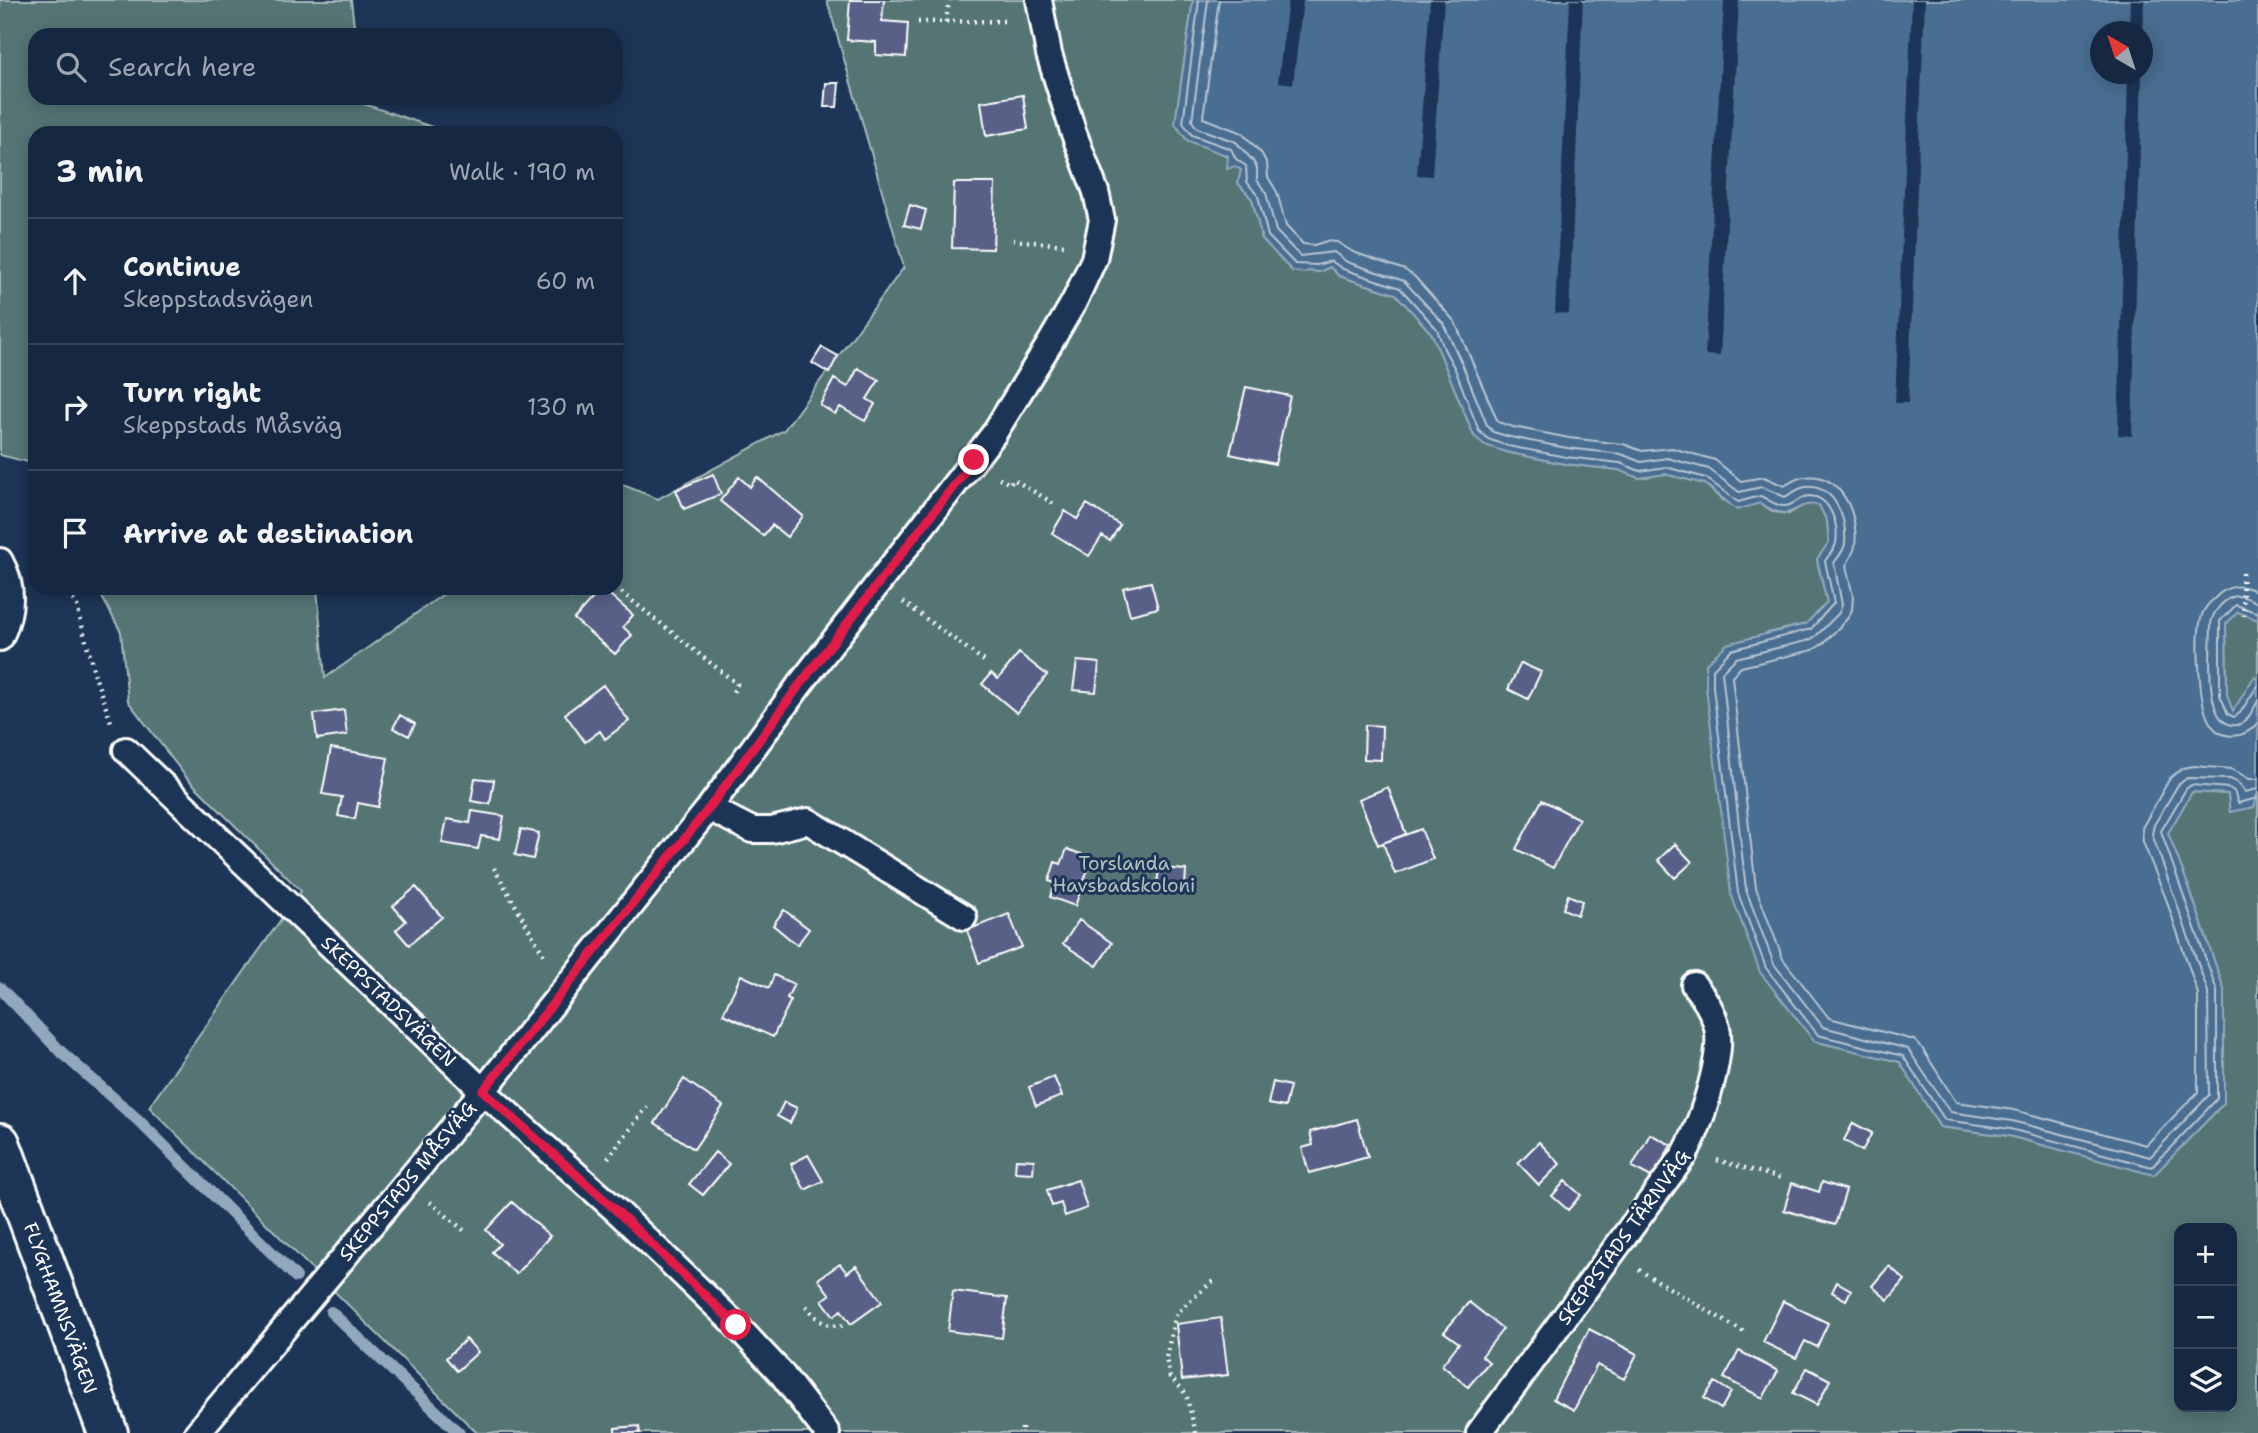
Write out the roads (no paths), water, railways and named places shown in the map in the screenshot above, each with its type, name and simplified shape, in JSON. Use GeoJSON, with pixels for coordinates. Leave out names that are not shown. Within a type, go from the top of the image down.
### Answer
{"type":"FeatureCollection","features":[{"type":"Feature","properties":{"kind":"street","name":"FLYGHAMNSVÄGEN"},"geometry":{"type":"LineString","coordinates":[[0,1143],[108,1433]]}},
{"type":"Feature","properties":{"kind":"lane","name":"SKEPPSTADS MÅSVÄG"},"geometry":{"type":"LineString","coordinates":[[197,1433],[483,1091],[709,808],[993,435],[1051,343],[1090,269],[1102,220],[1096,192],[1053,67],[1042,10]]}},
{"type":"Feature","properties":{"kind":"lane"},"geometry":{"type":"LineString","coordinates":[[0,561],[9,578],[9,606],[7,624],[0,638]]}},
{"type":"Feature","properties":{"kind":"lane","name":"SKEPPSTADSVÄGEN"},"geometry":{"type":"LineString","coordinates":[[126,750],[483,1091],[588,1185],[761,1350],[827,1433]]}},
{"type":"Feature","properties":{"kind":"lane"},"geometry":{"type":"LineString","coordinates":[[709,808],[752,830],[772,830],[808,821],[964,917]]}},
{"type":"Feature","properties":{"kind":"lane","name":"SKEPPSTADS TÄRNVÄG"},"geometry":{"type":"LineString","coordinates":[[1479,1433],[1686,1152],[1699,1125],[1715,1070],[1718,1029],[1706,999],[1693,985]]}},
{"type":"Feature","properties":{"kind":"water"},"geometry":{"type":"Polygon","coordinates":[[[1193,0],[2258,0],[2258,620],[2238,612],[2226,624],[2227,695],[2233,711],[2254,677],[2258,680],[2258,791],[2254,807],[2230,812],[2228,794],[2192,792],[2168,833],[2224,990],[2224,1103],[2154,1175],[2009,1136],[1940,1127],[1900,1062],[1814,1041],[1760,972],[1731,894],[1706,687],[1706,664],[1727,644],[1806,624],[1827,602],[1817,559],[1829,542],[1827,521],[1819,505],[1802,506],[1787,513],[1772,510],[1760,503],[1737,510],[1705,484],[1665,474],[1639,478],[1619,470],[1565,464],[1485,445],[1474,436],[1432,334],[1396,294],[1339,276],[1330,267],[1319,272],[1292,271],[1262,239],[1252,199],[1238,183],[1241,170],[1235,166],[1227,169],[1228,156],[1188,141],[1175,124],[1193,0]]]}},
{"type":"Feature","properties":{"kind":"waterway"},"geometry":{"type":"LineString","coordinates":[[0,988],[61,1052],[138,1120],[296,1277]]}},
{"type":"Feature","properties":{"kind":"waterway"},"geometry":{"type":"LineString","coordinates":[[331,1312],[459,1433]]}},
{"type":"Feature","properties":{"kind":"park label","name":"Torslanda Havsbadskoloni"},"geometry":{"type":"Point","coordinates":[1124,874]}}]}
